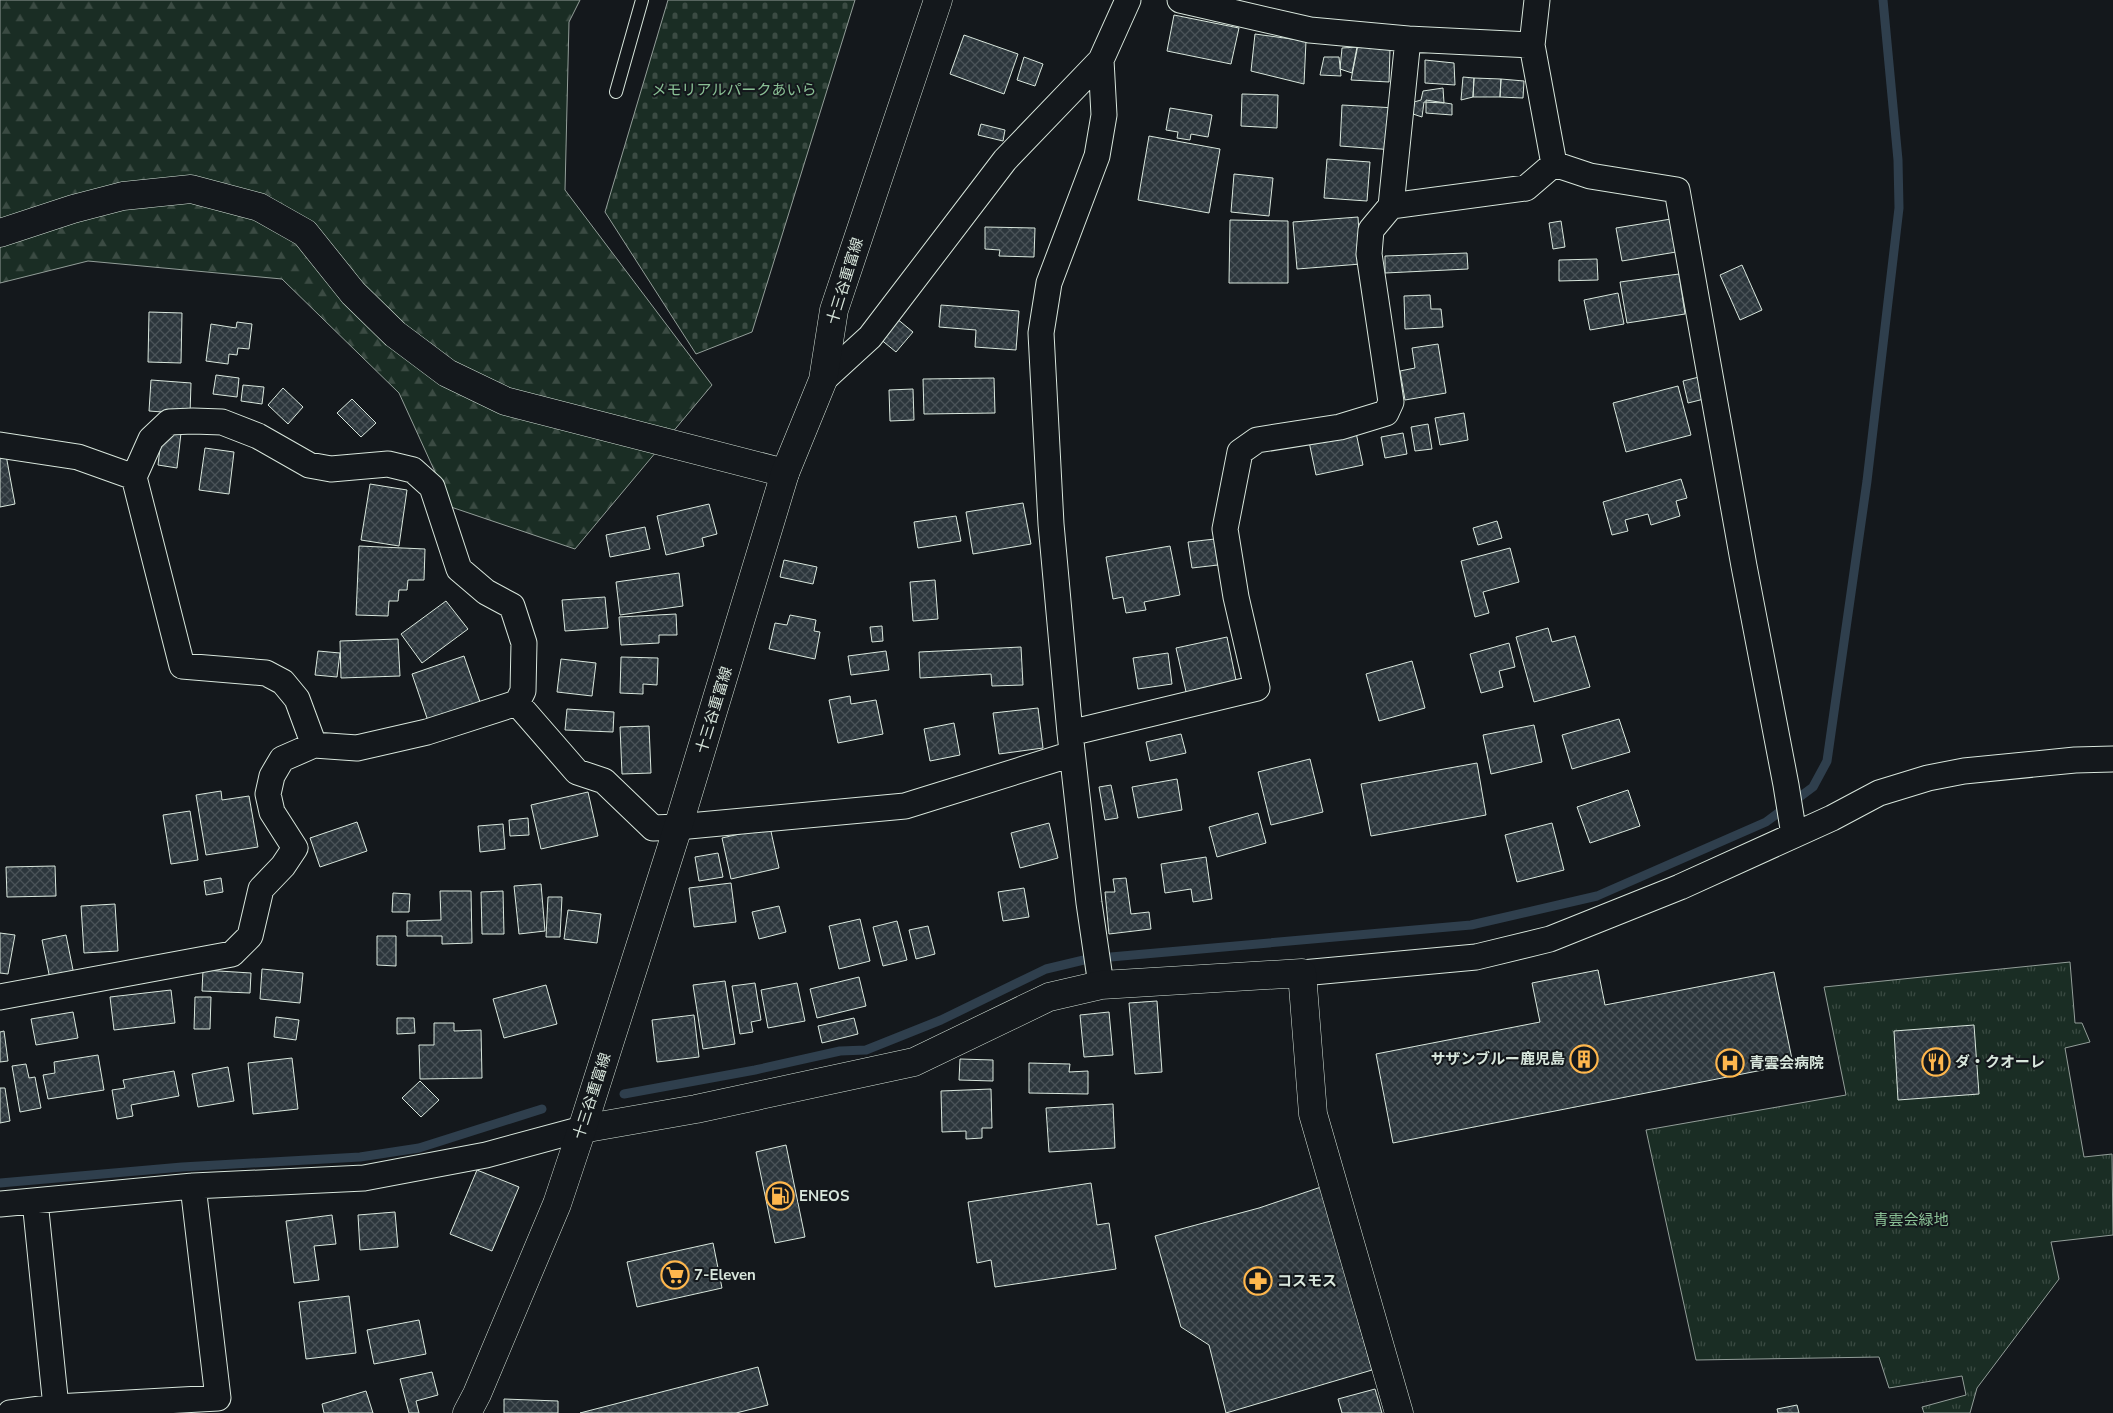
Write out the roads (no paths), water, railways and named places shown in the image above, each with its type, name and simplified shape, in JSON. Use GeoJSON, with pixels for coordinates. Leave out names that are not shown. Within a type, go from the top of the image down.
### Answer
{"type":"FeatureCollection","features":[{"type":"Feature","properties":{"kind":"street","name":"十三谷重富線"},"geometry":{"type":"LineString","coordinates":[[467,1413],[481,1385],[557,1204],[582,1129],[678,827],[785,473],[823,380],[834,310],[938,0]]}},
{"type":"Feature","properties":{"kind":"street"},"geometry":{"type":"LineString","coordinates":[[823,380],[870,337],[1005,160],[1101,60],[1128,0]]}},
{"type":"Feature","properties":{"kind":"street"},"geometry":{"type":"LineString","coordinates":[[1180,0],[1310,30],[1408,39],[1532,45]]}},
{"type":"Feature","properties":{"kind":"street"},"geometry":{"type":"LineString","coordinates":[[1538,0],[1532,45],[1554,164]]}},
{"type":"Feature","properties":{"kind":"street"},"geometry":{"type":"LineString","coordinates":[[517,703],[577,772],[604,781],[653,828],[906,806],[1071,744],[1257,688],[1236,597],[1225,529],[1240,452],[1257,440],[1340,426],[1386,413],[1391,402],[1369,254],[1371,230],[1391,206],[1408,39]]}},
{"type":"Feature","properties":{"kind":"street"},"geometry":{"type":"LineString","coordinates":[[1101,60],[1104,115],[1097,156],[1048,283],[1041,332],[1051,524],[1071,744],[1101,985]]}},
{"type":"Feature","properties":{"kind":"street"},"geometry":{"type":"LineString","coordinates":[[1391,206],[1526,188],[1554,164]]}},
{"type":"Feature","properties":{"kind":"street"},"geometry":{"type":"LineString","coordinates":[[1554,164],[1590,176],[1677,190],[1793,829]]}},
{"type":"Feature","properties":{"kind":"street"},"geometry":{"type":"LineString","coordinates":[[0,233],[73,209],[122,196],[192,190],[259,207],[305,233],[352,293],[395,334],[447,373],[505,401],[785,473]]}},
{"type":"Feature","properties":{"kind":"street"},"geometry":{"type":"LineString","coordinates":[[0,997],[232,954],[250,936],[262,889],[283,866],[295,848],[272,812],[268,794],[272,776],[282,759],[314,745],[357,748],[427,732],[517,703],[523,691],[524,643],[512,606],[486,592],[459,569],[432,487],[413,470],[388,464],[331,469],[308,465],[258,436],[222,422],[168,422],[151,439],[134,477],[182,666],[266,673],[283,682],[297,699],[314,745]]}},
{"type":"Feature","properties":{"kind":"street"},"geometry":{"type":"LineString","coordinates":[[0,445],[78,456],[134,477]]}},
{"type":"Feature","properties":{"kind":"street"},"geometry":{"type":"LineString","coordinates":[[0,1204],[193,1186],[364,1178],[486,1155],[582,1129],[705,1107],[914,1062],[1049,997],[1101,985],[1302,973],[1476,957],[1550,938],[1680,887],[1793,829],[1879,793],[1928,778],[1964,771],[2075,760],[2113,759]]}},
{"type":"Feature","properties":{"kind":"street"},"geometry":{"type":"LineString","coordinates":[[1302,973],[1313,1114],[1399,1413]]}},
{"type":"Feature","properties":{"kind":"street"},"geometry":{"type":"LineString","coordinates":[[10,1413],[56,1407],[218,1398],[193,1186]]}},
{"type":"Feature","properties":{"kind":"street"},"geometry":{"type":"LineString","coordinates":[[35,1201],[56,1407]]}},
{"type":"Feature","properties":{"kind":"lane"},"geometry":{"type":"LineString","coordinates":[[616,92],[642,0]]}},
{"type":"Feature","properties":{"kind":"waterway"},"geometry":{"type":"LineString","coordinates":[[624,1094],[755,1070],[840,1051],[866,1050],[941,1020],[1046,969],[1088,959],[1471,925],[1597,896],[1766,822],[1813,787],[1827,761],[1867,481],[1899,208],[1898,160],[1883,0]]}},
{"type":"Feature","properties":{"kind":"waterway"},"geometry":{"type":"LineString","coordinates":[[0,1183],[182,1167],[360,1157],[419,1148],[542,1109]]}},
{"type":"Feature","properties":{"kind":"place","name":"サザンブルー鹿児島"},"geometry":{"type":"Point","coordinates":[1584,1059]}},
{"type":"Feature","properties":{"kind":"place","name":"ダ・クオーレ"},"geometry":{"type":"Point","coordinates":[1936,1062]}},
{"type":"Feature","properties":{"kind":"place","name":"青雲会病院"},"geometry":{"type":"Point","coordinates":[1730,1063]}},
{"type":"Feature","properties":{"kind":"place","name":"ENEOS"},"geometry":{"type":"Point","coordinates":[780,1196]}},
{"type":"Feature","properties":{"kind":"place","name":"7-Eleven"},"geometry":{"type":"Point","coordinates":[675,1275]}},
{"type":"Feature","properties":{"kind":"place","name":"コスモス"},"geometry":{"type":"Point","coordinates":[1258,1281]}},
{"type":"Feature","properties":{"kind":"park label","name":"メモリアルパークあいら"},"geometry":{"type":"Point","coordinates":[734,90]}},
{"type":"Feature","properties":{"kind":"park label","name":"青雲会緑地"},"geometry":{"type":"Point","coordinates":[1911,1220]}}]}
